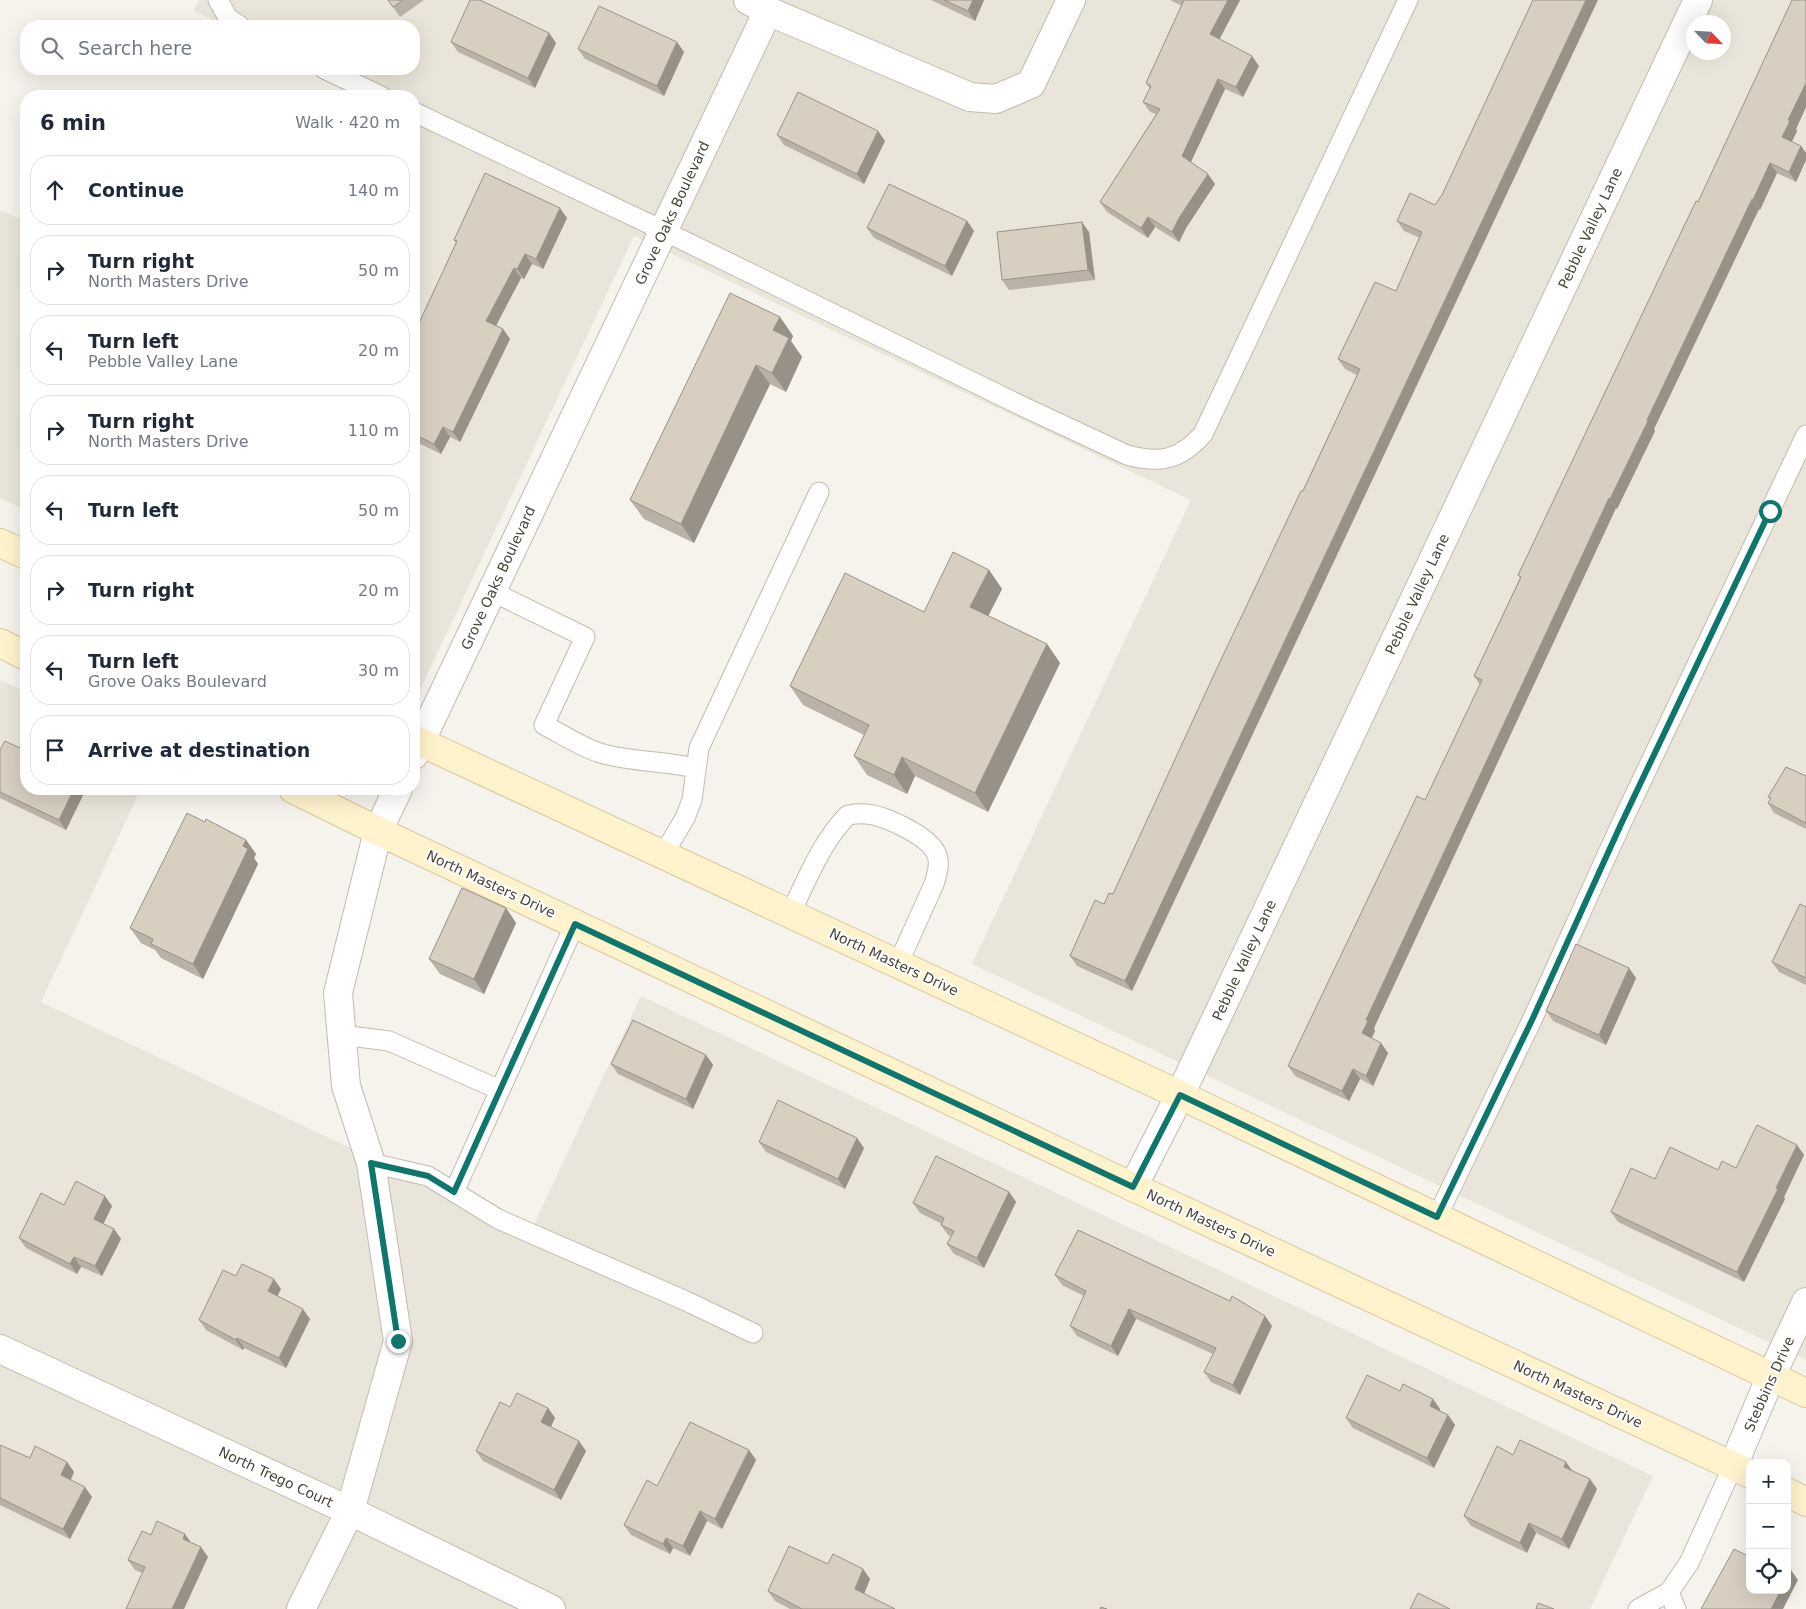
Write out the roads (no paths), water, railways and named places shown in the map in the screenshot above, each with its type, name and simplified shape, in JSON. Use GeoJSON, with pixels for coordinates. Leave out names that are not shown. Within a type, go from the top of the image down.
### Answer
{"type":"FeatureCollection","features":[{"type":"Feature","properties":{"kind":"main road"},"geometry":{"type":"LineString","coordinates":[[0,543],[20,552]]}},
{"type":"Feature","properties":{"kind":"main road"},"geometry":{"type":"LineString","coordinates":[[0,643],[20,653]]}},
{"type":"Feature","properties":{"kind":"main road","name":"North Masters Drive"},"geometry":{"type":"LineString","coordinates":[[420,747],[663,855],[1180,1095],[1806,1392]]}},
{"type":"Feature","properties":{"kind":"main road","name":"North Masters Drive"},"geometry":{"type":"LineString","coordinates":[[306,795],[378,831],[1133,1187],[1742,1470]]}},
{"type":"Feature","properties":{"kind":"main road"},"geometry":{"type":"LineString","coordinates":[[1791,1494],[1806,1502]]}},
{"type":"Feature","properties":{"kind":"street","name":"Grove Oaks Boulevard"},"geometry":{"type":"LineString","coordinates":[[420,737],[664,231],[763,4],[970,97],[996,99],[1031,84],[1071,0]]}},
{"type":"Feature","properties":{"kind":"street","name":"Pebble Valley Lane"},"geometry":{"type":"LineString","coordinates":[[1133,1187],[1180,1095],[1698,0]]}},
{"type":"Feature","properties":{"kind":"street"},"geometry":{"type":"LineString","coordinates":[[301,1609],[350,1511],[398,1341],[371,1163],[346,1086],[338,993],[378,831],[395,795]]}},
{"type":"Feature","properties":{"kind":"street","name":"Stebbins Drive"},"geometry":{"type":"LineString","coordinates":[[1742,1470],[1771,1376],[1806,1302]]}},
{"type":"Feature","properties":{"kind":"street","name":"North Trego Court"},"geometry":{"type":"LineString","coordinates":[[0,1348],[350,1511],[551,1609]]}},
{"type":"Feature","properties":{"kind":"lane"},"geometry":{"type":"LineString","coordinates":[[218,0],[231,20]]}},
{"type":"Feature","properties":{"kind":"lane"},"geometry":{"type":"LineString","coordinates":[[420,115],[664,231],[1015,403],[1127,455],[1143,460],[1160,460],[1176,456],[1192,446],[1203,434],[1408,0]]}},
{"type":"Feature","properties":{"kind":"lane"},"geometry":{"type":"LineString","coordinates":[[337,75],[368,90]]}},
{"type":"Feature","properties":{"kind":"lane"},"geometry":{"type":"LineString","coordinates":[[1437,1217],[1532,1020],[1622,822],[1806,435]]}},
{"type":"Feature","properties":{"kind":"lane"},"geometry":{"type":"LineString","coordinates":[[663,855],[685,818],[692,800],[698,748],[819,492]]}},
{"type":"Feature","properties":{"kind":"lane"},"geometry":{"type":"LineString","coordinates":[[491,591],[585,637],[544,725],[598,753],[631,759],[673,763],[695,768]]}},
{"type":"Feature","properties":{"kind":"lane"},"geometry":{"type":"LineString","coordinates":[[790,914],[823,848],[848,815],[861,813],[878,816],[915,832],[930,843],[937,855],[938,872],[898,964]]}},
{"type":"Feature","properties":{"kind":"lane"},"geometry":{"type":"LineString","coordinates":[[454,1192],[575,924]]}},
{"type":"Feature","properties":{"kind":"lane"},"geometry":{"type":"LineString","coordinates":[[342,1035],[390,1041],[500,1090]]}},
{"type":"Feature","properties":{"kind":"lane"},"geometry":{"type":"LineString","coordinates":[[371,1163],[428,1176],[498,1219],[686,1301],[753,1334]]}},
{"type":"Feature","properties":{"kind":"lane"},"geometry":{"type":"LineString","coordinates":[[1638,1609],[1672,1601],[1689,1562],[1742,1470]]}}]}
